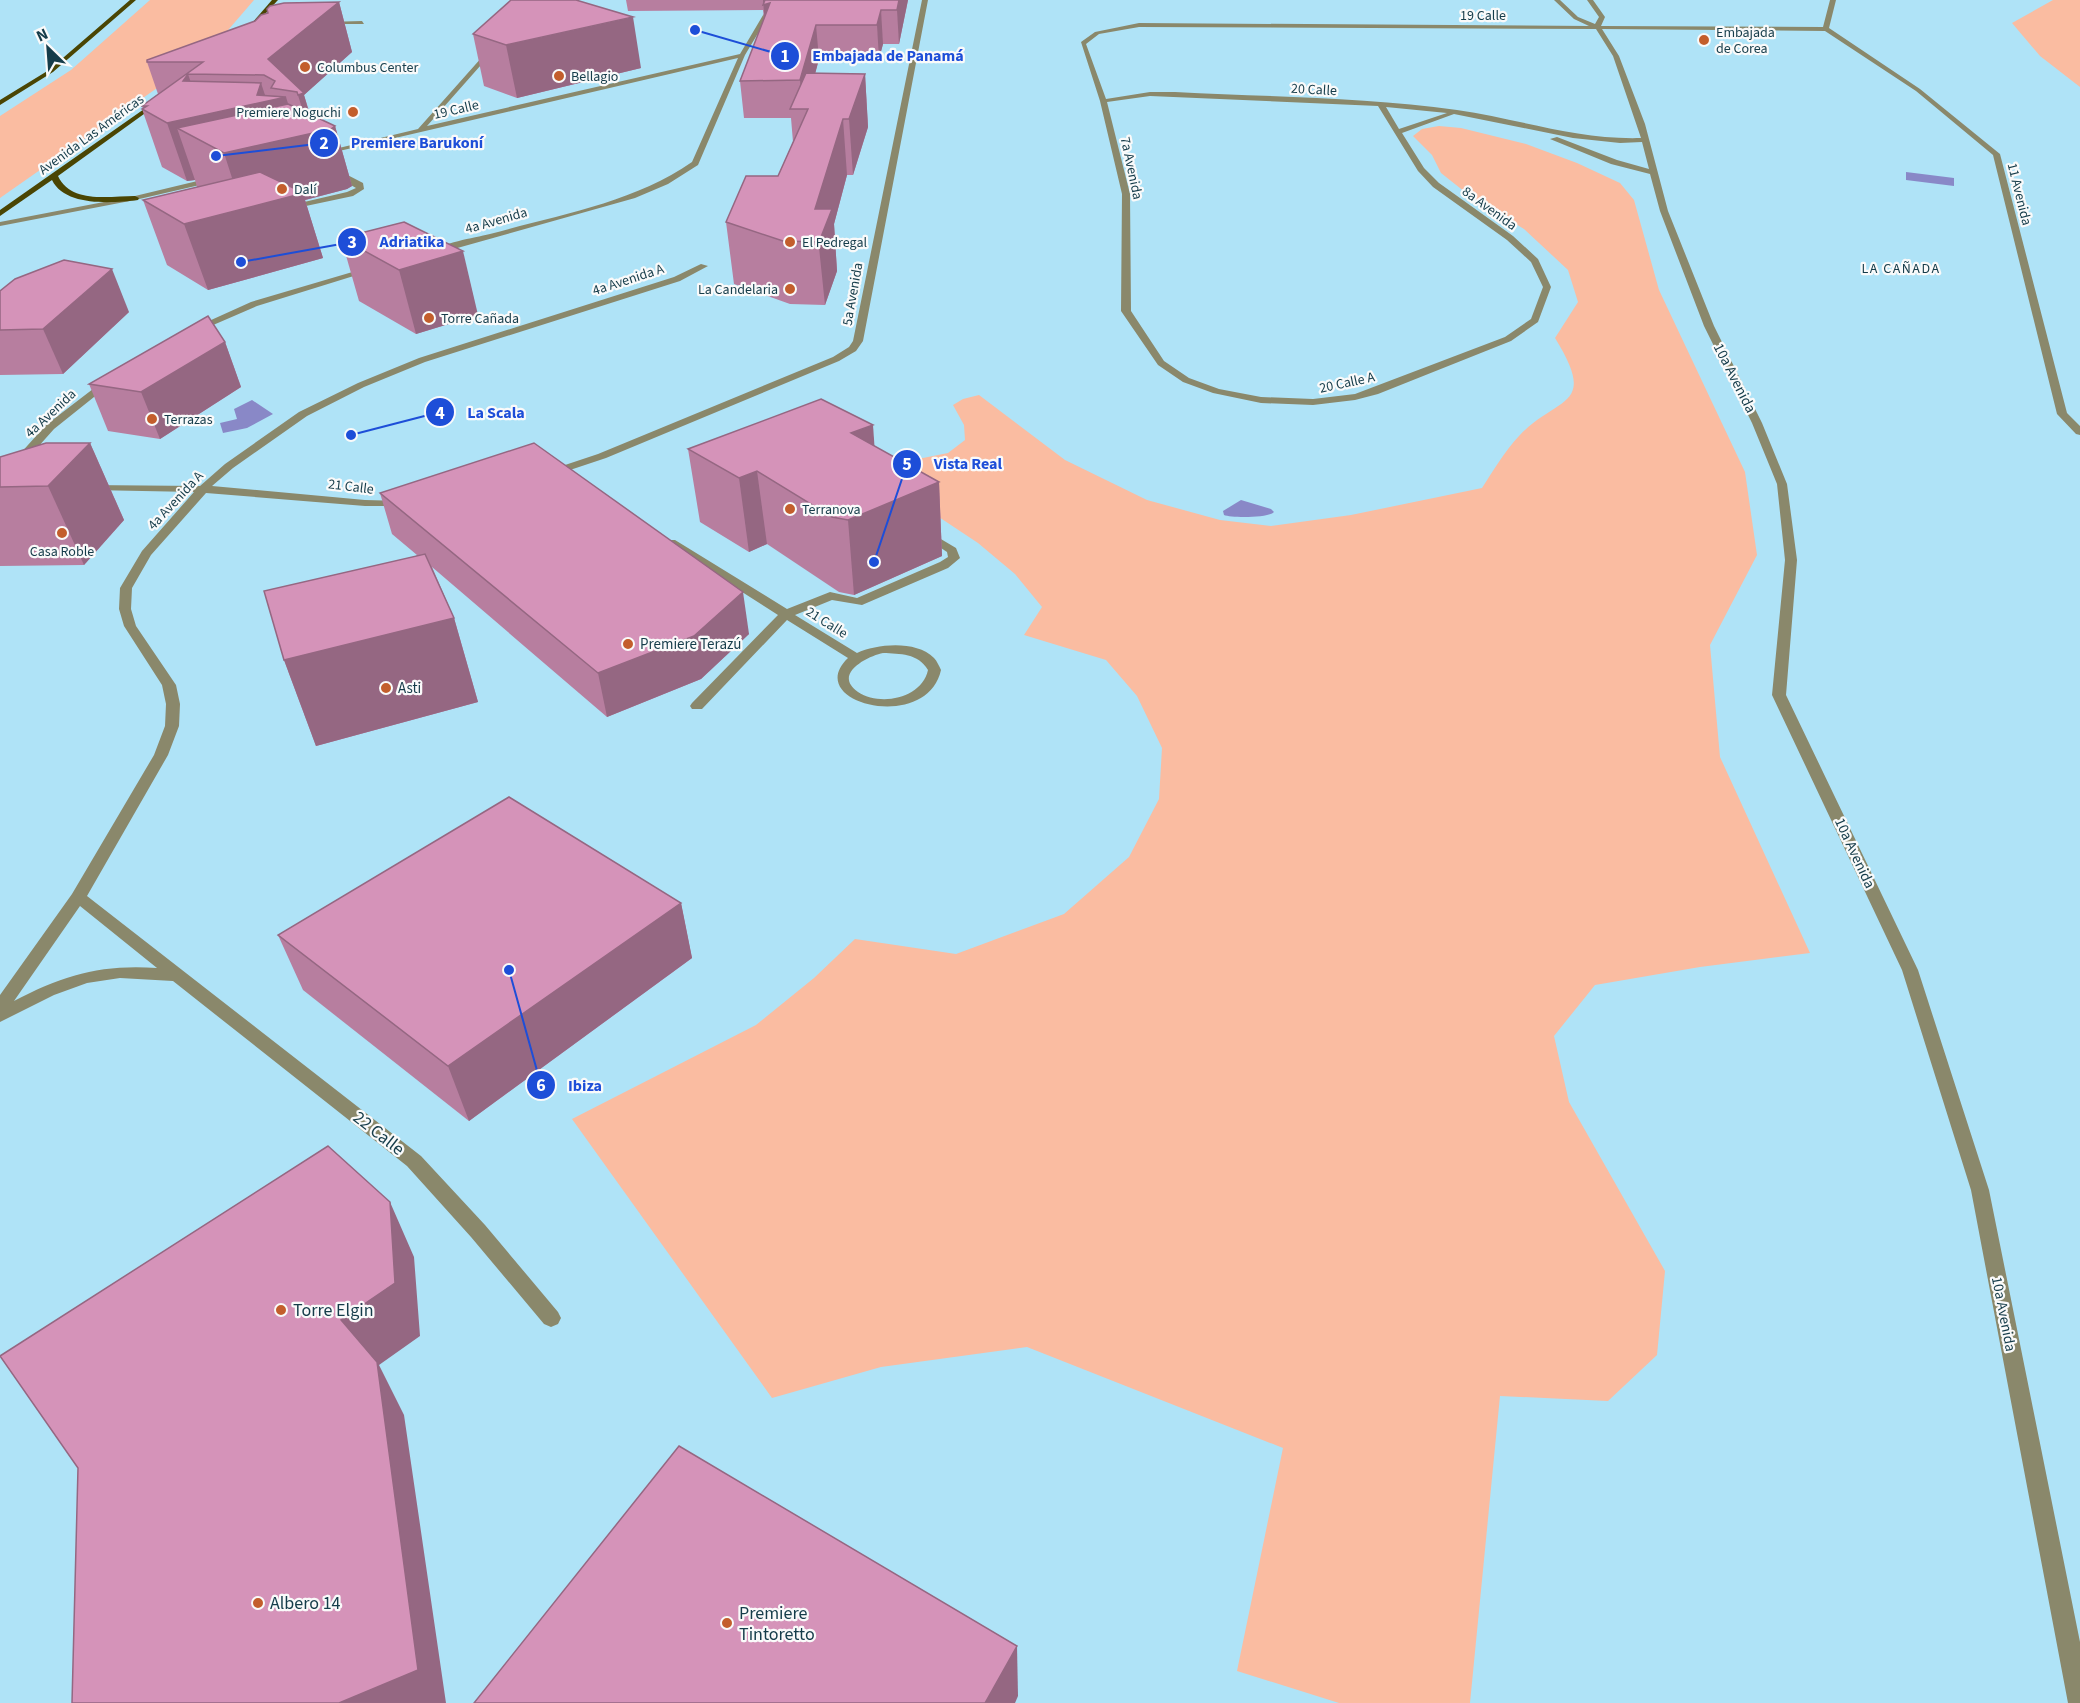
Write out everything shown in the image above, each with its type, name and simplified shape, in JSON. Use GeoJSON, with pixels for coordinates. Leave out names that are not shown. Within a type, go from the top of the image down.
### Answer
{"type":"FeatureCollection","features":[{"type":"Feature","properties":{"kind":"main road"},"geometry":{"type":"LineString","coordinates":[[0,103],[51,71],[133,0]]}},
{"type":"Feature","properties":{"kind":"main road"},"geometry":{"type":"LineString","coordinates":[[237,42],[257,24],[275,0]]}},
{"type":"Feature","properties":{"kind":"main road","name":"Avenida Las Américas"},"geometry":{"type":"LineString","coordinates":[[0,214],[166,95]]}},
{"type":"Feature","properties":{"kind":"main road"},"geometry":{"type":"LineString","coordinates":[[54,176],[66,193],[100,198],[135,198]]}},
{"type":"Feature","properties":{"kind":"street","name":"4a Avenida"},"geometry":{"type":"LineString","coordinates":[[428,253],[624,199],[655,188],[681,174],[695,163],[742,55],[776,0]]}},
{"type":"Feature","properties":{"kind":"street","name":"5a Avenida"},"geometry":{"type":"LineString","coordinates":[[538,477],[562,474],[836,359],[853,349],[858,341],[925,0]]}},
{"type":"Feature","properties":{"kind":"street","name":"10a Avenida"},"geometry":{"type":"LineString","coordinates":[[1557,0],[1575,18],[1597,27],[1616,56],[1665,211],[1709,327],[1757,423],[1782,484],[1791,560],[1779,695],[1910,970],[1980,1190],[2080,1703]]}},
{"type":"Feature","properties":{"kind":"street","name":"10a Avenida"},"geometry":{"type":"LineString","coordinates":[[1590,0],[1602,17],[1597,27]]}},
{"type":"Feature","properties":{"kind":"street"},"geometry":{"type":"LineString","coordinates":[[1826,28],[1833,0]]}},
{"type":"Feature","properties":{"kind":"street"},"geometry":{"type":"LineString","coordinates":[[316,24],[362,24]]}},
{"type":"Feature","properties":{"kind":"street","name":"19 Calle"},"geometry":{"type":"LineString","coordinates":[[1139,25],[1826,28]]}},
{"type":"Feature","properties":{"kind":"street","name":"7a Avenida"},"geometry":{"type":"LineString","coordinates":[[1139,25],[1097,33],[1083,44],[1102,101],[1126,194],[1126,311],[1153,354]]}},
{"type":"Feature","properties":{"kind":"street","name":"11 Avenida"},"geometry":{"type":"LineString","coordinates":[[1826,28],[1918,90],[1996,154],[2062,414],[2080,432]]}},
{"type":"Feature","properties":{"kind":"street"},"geometry":{"type":"LineString","coordinates":[[421,129],[497,43]]}},
{"type":"Feature","properties":{"kind":"street","name":"19 Calle"},"geometry":{"type":"LineString","coordinates":[[311,153],[330,151],[742,55]]}},
{"type":"Feature","properties":{"kind":"street","name":"20 Calle"},"geometry":{"type":"LineString","coordinates":[[1102,101],[1150,94],[1174,94],[1381,105],[1458,112],[1586,138],[1644,140]]}},
{"type":"Feature","properties":{"kind":"street","name":"8a Avenida"},"geometry":{"type":"LineString","coordinates":[[1381,105],[1421,169],[1436,185],[1510,238],[1535,261],[1547,287],[1539,312]]}},
{"type":"Feature","properties":{"kind":"street"},"geometry":{"type":"LineString","coordinates":[[1397,132],[1458,112]]}},
{"type":"Feature","properties":{"kind":"street","name":"20 Calle"},"geometry":{"type":"LineString","coordinates":[[1524,126],[1597,156],[1652,172]]}},
{"type":"Feature","properties":{"kind":"street"},"geometry":{"type":"LineString","coordinates":[[290,208],[350,194],[360,189],[360,185],[323,166]]}},
{"type":"Feature","properties":{"kind":"street"},"geometry":{"type":"LineString","coordinates":[[0,224],[135,198],[225,176]]}},
{"type":"Feature","properties":{"kind":"street"},"geometry":{"type":"LineString","coordinates":[[189,332],[254,304],[382,266]]}},
{"type":"Feature","properties":{"kind":"street","name":"4a Avenida A"},"geometry":{"type":"LineString","coordinates":[[0,1008],[78,897],[162,755],[172,726],[173,704],[169,685],[130,626],[125,609],[126,588],[146,553],[204,488],[229,466],[303,414],[361,385],[422,360],[677,279],[704,266]]}},
{"type":"Feature","properties":{"kind":"street","name":"20 Calle A"},"geometry":{"type":"LineString","coordinates":[[1153,354],[1172,372],[1217,391],[1284,402],[1335,400],[1374,392],[1508,339],[1535,320],[1539,312]]}},
{"type":"Feature","properties":{"kind":"street","name":"4a Avenida"},"geometry":{"type":"LineString","coordinates":[[4,484],[50,427],[117,375]]}},
{"type":"Feature","properties":{"kind":"street","name":"21 Calle"},"geometry":{"type":"LineString","coordinates":[[80,486],[204,488],[324,498],[375,505],[413,504]]}},
{"type":"Feature","properties":{"kind":"street"},"geometry":{"type":"LineString","coordinates":[[697,706],[786,614],[830,596],[854,602],[865,599],[944,565],[954,558],[952,550],[946,545],[914,525]]}},
{"type":"Feature","properties":{"kind":"street","name":"21 Calle"},"geometry":{"type":"LineString","coordinates":[[657,533],[856,658]]}},
{"type":"Feature","properties":{"kind":"street","name":"21 Calle"},"geometry":{"type":"LineString","coordinates":[[883,649],[912,651],[933,663],[936,672],[935,680],[918,696],[903,700],[888,702],[858,697],[848,691],[843,683],[842,674],[856,658],[883,649]]}},
{"type":"Feature","properties":{"kind":"street","name":"22 Calle"},"geometry":{"type":"LineString","coordinates":[[78,897],[414,1161],[478,1231],[551,1318]]}},
{"type":"Feature","properties":{"kind":"street"},"geometry":{"type":"LineString","coordinates":[[0,1016],[40,994],[73,981],[100,974],[131,972],[180,975]]}},
{"type":"Feature","properties":{"kind":"shaded area"},"geometry":{"type":"Polygon","coordinates":[[[150,0],[254,0],[210,51],[0,198],[0,116],[71,70],[150,0]]]}},
{"type":"Feature","properties":{"kind":"shaded area"},"geometry":{"type":"Polygon","coordinates":[[[2053,0],[2080,0],[2080,87],[2040,56],[2012,23],[2053,0]]]}},
{"type":"Feature","properties":{"kind":"shaded area"},"geometry":{"type":"Polygon","coordinates":[[[1439,126],[1461,128],[1526,144],[1577,163],[1620,183],[1634,200],[1659,290],[1745,472],[1757,555],[1710,645],[1720,757],[1810,953],[1700,967],[1595,985],[1554,1036],[1569,1102],[1665,1271],[1657,1355],[1608,1401],[1500,1396],[1470,1703],[1339,1703],[1237,1671],[1283,1448],[1027,1347],[881,1367],[772,1398],[572,1119],[756,1025],[814,978],[855,939],[956,954],[1064,914],[1129,857],[1159,799],[1162,748],[1137,696],[1106,660],[1024,635],[1042,607],[1015,574],[978,543],[856,462],[895,456],[923,458],[948,453],[965,440],[964,425],[953,405],[963,399],[979,395],[1065,460],[1147,500],[1220,520],[1271,526],[1351,515],[1482,488],[1519,436],[1568,398],[1573,389],[1573,378],[1568,361],[1555,338],[1578,302],[1568,270],[1524,229],[1470,196],[1441,173],[1432,155],[1413,136],[1422,129],[1439,126]]]}},
{"type":"Feature","properties":{"kind":"water"},"geometry":{"type":"Polygon","coordinates":[[[1906,172],[1954,178],[1954,186],[1906,180],[1906,172]]]}},
{"type":"Feature","properties":{"kind":"water"},"geometry":{"type":"Polygon","coordinates":[[[252,400],[273,414],[247,428],[223,433],[220,423],[237,419],[234,409],[252,400]]]}},
{"type":"Feature","properties":{"kind":"water"},"geometry":{"type":"Polygon","coordinates":[[[1241,500],[1274,512],[1250,517],[1224,515],[1223,511],[1241,500]]]}},
{"type":"Feature","properties":{"kind":"building"},"geometry":{"type":"Polygon","coordinates":[[[511,0],[576,0],[633,17],[506,45],[473,34],[511,0]]]}},
{"type":"Feature","properties":{"kind":"building"},"geometry":{"type":"Polygon","coordinates":[[[765,0],[899,0],[897,10],[881,10],[877,25],[816,25],[800,80],[740,81],[770,3],[763,5],[765,0]]]}},
{"type":"Feature","properties":{"kind":"building"},"geometry":{"type":"Polygon","coordinates":[[[339,2],[268,59],[304,93],[298,95],[297,92],[271,88],[275,81],[264,75],[188,74],[183,81],[261,83],[257,95],[286,97],[167,123],[142,109],[147,106],[142,106],[203,62],[147,62],[147,60],[255,21],[261,15],[268,13],[267,9],[270,6],[284,3],[339,2]]]}},
{"type":"Feature","properties":{"kind":"building"},"geometry":{"type":"Polygon","coordinates":[[[806,73],[865,74],[849,119],[843,119],[815,209],[832,209],[819,242],[783,241],[726,222],[746,176],[778,176],[808,109],[790,109],[806,73]]]}},
{"type":"Feature","properties":{"kind":"building"},"geometry":{"type":"Polygon","coordinates":[[[288,104],[335,126],[331,129],[224,153],[177,128],[288,104]]]}},
{"type":"Feature","properties":{"kind":"building"},"geometry":{"type":"Polygon","coordinates":[[[260,172],[304,193],[184,224],[143,200],[260,172]]]}},
{"type":"Feature","properties":{"kind":"building"},"geometry":{"type":"Polygon","coordinates":[[[404,222],[463,251],[399,270],[341,238],[404,222]]]}},
{"type":"Feature","properties":{"kind":"building"},"geometry":{"type":"Polygon","coordinates":[[[64,260],[112,269],[43,329],[0,330],[0,291],[15,279],[64,260]]]}},
{"type":"Feature","properties":{"kind":"building"},"geometry":{"type":"Polygon","coordinates":[[[208,316],[225,342],[141,392],[89,384],[208,316]]]}},
{"type":"Feature","properties":{"kind":"building"},"geometry":{"type":"Polygon","coordinates":[[[821,399],[873,425],[851,433],[939,482],[848,520],[832,517],[757,471],[739,478],[688,449],[821,399]]]}},
{"type":"Feature","properties":{"kind":"building"},"geometry":{"type":"Polygon","coordinates":[[[46,443],[90,443],[48,486],[0,487],[0,457],[46,443]]]}},
{"type":"Feature","properties":{"kind":"building"},"geometry":{"type":"Polygon","coordinates":[[[534,443],[743,592],[694,636],[598,673],[380,493],[534,443]]]}},
{"type":"Feature","properties":{"kind":"building"},"geometry":{"type":"Polygon","coordinates":[[[425,554],[454,618],[284,660],[264,591],[425,554]]]}},
{"type":"Feature","properties":{"kind":"building"},"geometry":{"type":"Polygon","coordinates":[[[509,797],[681,903],[448,1066],[278,935],[509,797]]]}},
{"type":"Feature","properties":{"kind":"building"},"geometry":{"type":"Polygon","coordinates":[[[328,1146],[390,1202],[395,1283],[341,1320],[377,1362],[418,1670],[339,1703],[72,1703],[78,1468],[0,1356],[328,1146]]]}},
{"type":"Feature","properties":{"kind":"building"},"geometry":{"type":"Polygon","coordinates":[[[679,1446],[1017,1646],[985,1703],[474,1703],[679,1446]]]}},
{"type":"Feature","properties":{"kind":"place","name":"Embajada de Panamá"},"geometry":{"type":"Point","coordinates":[695,30]}},
{"type":"Feature","properties":{"kind":"place","name":"Embajada de Corea"},"geometry":{"type":"Point","coordinates":[1704,40]}},
{"type":"Feature","properties":{"kind":"place","name":"Columbus Center"},"geometry":{"type":"Point","coordinates":[305,67]}},
{"type":"Feature","properties":{"kind":"place","name":"Bellagio"},"geometry":{"type":"Point","coordinates":[559,76]}},
{"type":"Feature","properties":{"kind":"place","name":"Premiere Noguchi"},"geometry":{"type":"Point","coordinates":[353,112]}},
{"type":"Feature","properties":{"kind":"place","name":"Premiere Barukoní"},"geometry":{"type":"Point","coordinates":[216,156]}},
{"type":"Feature","properties":{"kind":"place","name":"Dalí"},"geometry":{"type":"Point","coordinates":[282,189]}},
{"type":"Feature","properties":{"kind":"place","name":"El Pedregal"},"geometry":{"type":"Point","coordinates":[790,242]}},
{"type":"Feature","properties":{"kind":"place","name":"Adriatika"},"geometry":{"type":"Point","coordinates":[241,262]}},
{"type":"Feature","properties":{"kind":"place","name":"La Candelaria"},"geometry":{"type":"Point","coordinates":[790,289]}},
{"type":"Feature","properties":{"kind":"place","name":"Torre Cañada"},"geometry":{"type":"Point","coordinates":[429,318]}},
{"type":"Feature","properties":{"kind":"place","name":"Terrazas"},"geometry":{"type":"Point","coordinates":[152,419]}},
{"type":"Feature","properties":{"kind":"place","name":"La Scala"},"geometry":{"type":"Point","coordinates":[351,435]}},
{"type":"Feature","properties":{"kind":"place","name":"Terranova"},"geometry":{"type":"Point","coordinates":[790,509]}},
{"type":"Feature","properties":{"kind":"place","name":"Casa Roble"},"geometry":{"type":"Point","coordinates":[62,533]}},
{"type":"Feature","properties":{"kind":"place","name":"Vista Real"},"geometry":{"type":"Point","coordinates":[874,562]}},
{"type":"Feature","properties":{"kind":"place","name":"Premiere Terazú"},"geometry":{"type":"Point","coordinates":[628,644]}},
{"type":"Feature","properties":{"kind":"place","name":"Asti"},"geometry":{"type":"Point","coordinates":[386,688]}},
{"type":"Feature","properties":{"kind":"place","name":"Ibiza"},"geometry":{"type":"Point","coordinates":[509,970]}},
{"type":"Feature","properties":{"kind":"place","name":"Torre Elgin"},"geometry":{"type":"Point","coordinates":[281,1310]}},
{"type":"Feature","properties":{"kind":"place","name":"Albero 14"},"geometry":{"type":"Point","coordinates":[258,1603]}},
{"type":"Feature","properties":{"kind":"place","name":"Premiere Tintoretto"},"geometry":{"type":"Point","coordinates":[727,1623]}},
{"type":"Feature","properties":{"kind":"district","name":"LA CAÑADA"},"geometry":{"type":"Point","coordinates":[1901,268]}}]}
